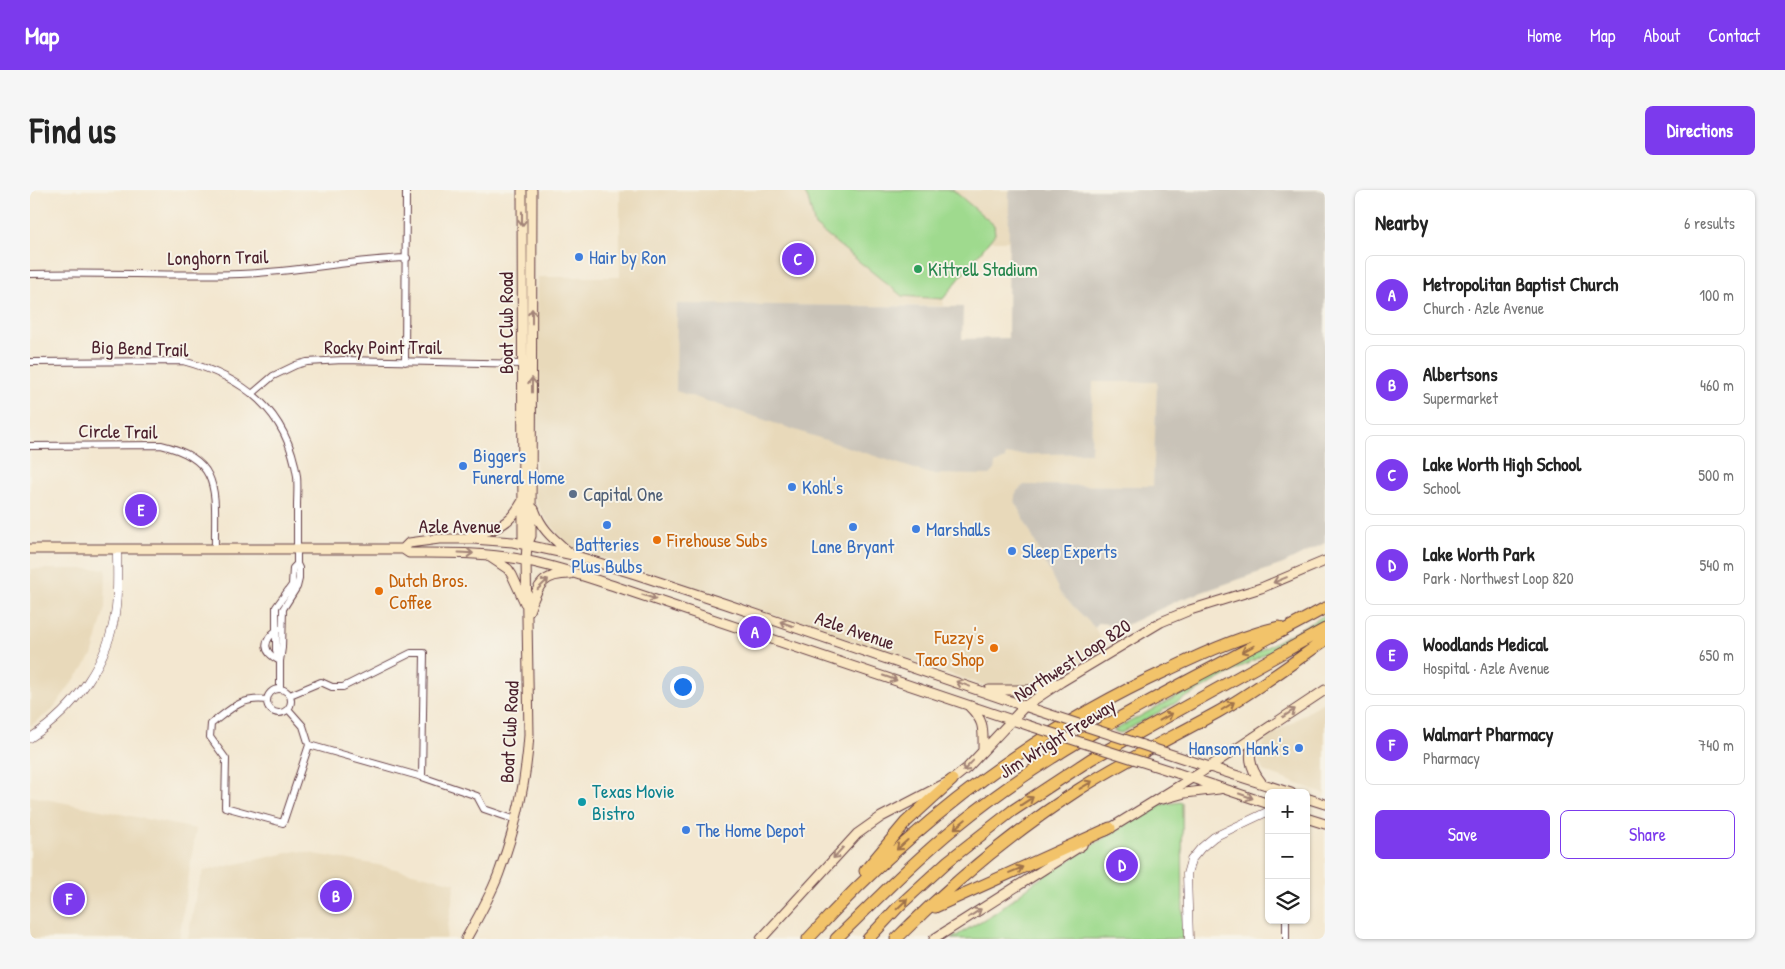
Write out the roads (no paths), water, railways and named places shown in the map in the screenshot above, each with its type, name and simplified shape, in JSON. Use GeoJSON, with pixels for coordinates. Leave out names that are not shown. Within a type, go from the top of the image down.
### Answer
{"type":"FeatureCollection","features":[{"type":"Feature","properties":{"kind":"highway","name":"Jim Wright Freeway"},"geometry":{"type":"LineString","coordinates":[[836,939],[958,826],[1032,772],[1077,743],[1133,711],[1325,608]]}},
{"type":"Feature","properties":{"kind":"highway"},"geometry":{"type":"LineString","coordinates":[[839,905],[913,835],[953,802],[1052,733],[1140,682],[1193,658],[1264,631],[1291,626]]}},
{"type":"Feature","properties":{"kind":"highway","name":"Jim Wright Freeway"},"geometry":{"type":"LineString","coordinates":[[868,939],[899,906],[948,861],[1012,811],[1091,759],[1325,629]]}},
{"type":"Feature","properties":{"kind":"highway"},"geometry":{"type":"LineString","coordinates":[[896,939],[990,854],[1024,827],[1079,789],[1267,682],[1325,640]]}},
{"type":"Feature","properties":{"kind":"highway"},"geometry":{"type":"LineString","coordinates":[[808,939],[839,905],[899,830],[952,780]]}},
{"type":"Feature","properties":{"kind":"highway"},"geometry":{"type":"LineString","coordinates":[[924,912],[1110,828]]}},
{"type":"Feature","properties":{"kind":"main road","name":"Boat Club Road"},"geometry":{"type":"LineString","coordinates":[[522,190],[523,364],[527,502]]}},
{"type":"Feature","properties":{"kind":"main road","name":"Boat Club Road"},"geometry":{"type":"LineString","coordinates":[[466,939],[500,872],[516,820],[527,762],[529,735],[527,545],[523,538],[527,502],[532,190]]}},
{"type":"Feature","properties":{"kind":"main road"},"geometry":{"type":"LineString","coordinates":[[439,539],[480,534],[499,527],[510,520],[527,502],[542,528],[573,555]]}},
{"type":"Feature","properties":{"kind":"main road","name":"Azle Avenue"},"geometry":{"type":"LineString","coordinates":[[403,549],[409,543],[439,539],[499,540],[573,555],[726,604],[1039,711],[1281,789]]}},
{"type":"Feature","properties":{"kind":"main road","name":"Azle Avenue"},"geometry":{"type":"LineString","coordinates":[[30,549],[403,549],[410,553],[458,553],[526,560],[577,574],[721,621],[1011,720],[1265,803]]}},
{"type":"Feature","properties":{"kind":"main road","name":"Azle Avenue"},"geometry":{"type":"LineString","coordinates":[[488,555],[508,569],[512,575],[525,603],[527,616]]}},
{"type":"Feature","properties":{"kind":"main road","name":"Northwest Loop 820"},"geometry":{"type":"LineString","coordinates":[[761,939],[857,834],[881,817],[952,780],[1026,706],[1061,682],[1161,622],[1190,610],[1261,588],[1325,561]]}},
{"type":"Feature","properties":{"kind":"main road","name":"Azle Avenue"},"geometry":{"type":"LineString","coordinates":[[527,616],[538,587],[544,581],[553,576],[577,574]]}},
{"type":"Feature","properties":{"kind":"main road"},"geometry":{"type":"LineString","coordinates":[[678,607],[684,590]]}},
{"type":"Feature","properties":{"kind":"main road"},"geometry":{"type":"LineString","coordinates":[[721,621],[726,604]]}},
{"type":"Feature","properties":{"kind":"main road"},"geometry":{"type":"LineString","coordinates":[[979,690],[1029,690],[1061,682]]}},
{"type":"Feature","properties":{"kind":"main road"},"geometry":{"type":"LineString","coordinates":[[934,939],[1192,778],[1325,690]]}},
{"type":"Feature","properties":{"kind":"main road"},"geometry":{"type":"LineString","coordinates":[[967,704],[980,717],[983,730],[983,750]]}},
{"type":"Feature","properties":{"kind":"main road"},"geometry":{"type":"LineString","coordinates":[[1254,737],[1250,750],[1250,761],[1254,774],[1261,782]]}},
{"type":"Feature","properties":{"kind":"main road"},"geometry":{"type":"LineString","coordinates":[[1153,802],[1185,793],[1224,788]]}},
{"type":"Feature","properties":{"kind":"main road"},"geometry":{"type":"LineString","coordinates":[[1310,799],[1325,804]]}},
{"type":"Feature","properties":{"kind":"main road"},"geometry":{"type":"LineString","coordinates":[[1310,819],[1325,824]]}},
{"type":"Feature","properties":{"kind":"street"},"geometry":{"type":"LineString","coordinates":[[405,362],[406,190]]}},
{"type":"Feature","properties":{"kind":"street","name":"Longhorn Trail"},"geometry":{"type":"LineString","coordinates":[[30,274],[240,274],[407,258]]}},
{"type":"Feature","properties":{"kind":"street","name":"Rocky Point Trail"},"geometry":{"type":"LineString","coordinates":[[252,394],[273,376],[307,362],[342,360],[523,364]]}},
{"type":"Feature","properties":{"kind":"street","name":"Big Bend Trail"},"geometry":{"type":"LineString","coordinates":[[30,362],[183,361],[202,366],[226,376],[248,389],[272,416],[291,450],[297,477],[297,564],[299,579],[283,609],[279,629]]}},
{"type":"Feature","properties":{"kind":"street","name":"Circle Trail"},"geometry":{"type":"LineString","coordinates":[[30,446],[161,445],[174,448],[190,456],[206,469],[211,477],[215,550]]}},
{"type":"Feature","properties":{"kind":"street"},"geometry":{"type":"LineString","coordinates":[[30,738],[52,722],[72,702],[92,674],[104,652],[116,609],[117,550]]}},
{"type":"Feature","properties":{"kind":"street"},"geometry":{"type":"LineString","coordinates":[[279,629],[268,638],[266,652],[280,661]]}},
{"type":"Feature","properties":{"kind":"street"},"geometry":{"type":"LineString","coordinates":[[279,629],[282,648],[280,688]]}},
{"type":"Feature","properties":{"kind":"street"},"geometry":{"type":"LineString","coordinates":[[290,695],[321,682],[332,687],[343,687],[411,653],[424,653],[422,778]]}},
{"type":"Feature","properties":{"kind":"street"},"geometry":{"type":"LineString","coordinates":[[280,688],[290,695],[291,703],[283,712],[275,712],[269,708],[267,700],[270,693],[280,688]]}},
{"type":"Feature","properties":{"kind":"street"},"geometry":{"type":"LineString","coordinates":[[267,700],[254,699],[242,702],[211,724],[210,737],[226,759],[225,807],[283,823],[309,745],[303,726],[288,708]]}},
{"type":"Feature","properties":{"kind":"street"},"geometry":{"type":"LineString","coordinates":[[309,745],[477,796],[484,809],[516,820]]}},
{"type":"Feature","properties":{"kind":"street"},"geometry":{"type":"LineString","coordinates":[[1188,939],[1187,874],[1192,860],[1201,848],[1214,837],[1265,812]]}},
{"type":"Feature","properties":{"kind":"street"},"geometry":{"type":"LineString","coordinates":[[1286,924],[1286,939]]}},
{"type":"Feature","properties":{"kind":"place","name":"Hair by Ron"},"geometry":{"type":"Point","coordinates":[579,257]}},
{"type":"Feature","properties":{"kind":"place","name":"Lake Worth High School"},"geometry":{"type":"Point","coordinates":[798,259]}},
{"type":"Feature","properties":{"kind":"place","name":"Kittrell Stadium"},"geometry":{"type":"Point","coordinates":[918,269]}},
{"type":"Feature","properties":{"kind":"place","name":"Biggers Funeral Home"},"geometry":{"type":"Point","coordinates":[463,466]}},
{"type":"Feature","properties":{"kind":"place","name":"Kohl's"},"geometry":{"type":"Point","coordinates":[792,487]}},
{"type":"Feature","properties":{"kind":"place","name":"Capital One"},"geometry":{"type":"Point","coordinates":[573,494]}},
{"type":"Feature","properties":{"kind":"place","name":"Woodlands Medical"},"geometry":{"type":"Point","coordinates":[141,510]}},
{"type":"Feature","properties":{"kind":"place","name":"Batteries Plus Bulbs"},"geometry":{"type":"Point","coordinates":[607,525]}},
{"type":"Feature","properties":{"kind":"place","name":"Lane Bryant"},"geometry":{"type":"Point","coordinates":[853,527]}},
{"type":"Feature","properties":{"kind":"place","name":"Marshalls"},"geometry":{"type":"Point","coordinates":[916,529]}},
{"type":"Feature","properties":{"kind":"place","name":"Firehouse Subs"},"geometry":{"type":"Point","coordinates":[657,540]}},
{"type":"Feature","properties":{"kind":"place","name":"Sleep Experts"},"geometry":{"type":"Point","coordinates":[1012,551]}},
{"type":"Feature","properties":{"kind":"place","name":"Dutch Bros. Coffee"},"geometry":{"type":"Point","coordinates":[379,591]}},
{"type":"Feature","properties":{"kind":"place","name":"Metropolitan Baptist Church"},"geometry":{"type":"Point","coordinates":[755,632]}},
{"type":"Feature","properties":{"kind":"place","name":"Fuzzy's Taco Shop"},"geometry":{"type":"Point","coordinates":[994,648]}},
{"type":"Feature","properties":{"kind":"place","name":"Hansom Hank's"},"geometry":{"type":"Point","coordinates":[1299,748]}},
{"type":"Feature","properties":{"kind":"place","name":"Texas Movie Bistro"},"geometry":{"type":"Point","coordinates":[582,802]}},
{"type":"Feature","properties":{"kind":"place","name":"The Home Depot"},"geometry":{"type":"Point","coordinates":[686,830]}},
{"type":"Feature","properties":{"kind":"place","name":"Lake Worth Park"},"geometry":{"type":"Point","coordinates":[1122,865]}},
{"type":"Feature","properties":{"kind":"place","name":"Albertsons"},"geometry":{"type":"Point","coordinates":[336,896]}},
{"type":"Feature","properties":{"kind":"place","name":"Walmart Pharmacy"},"geometry":{"type":"Point","coordinates":[69,899]}}]}
